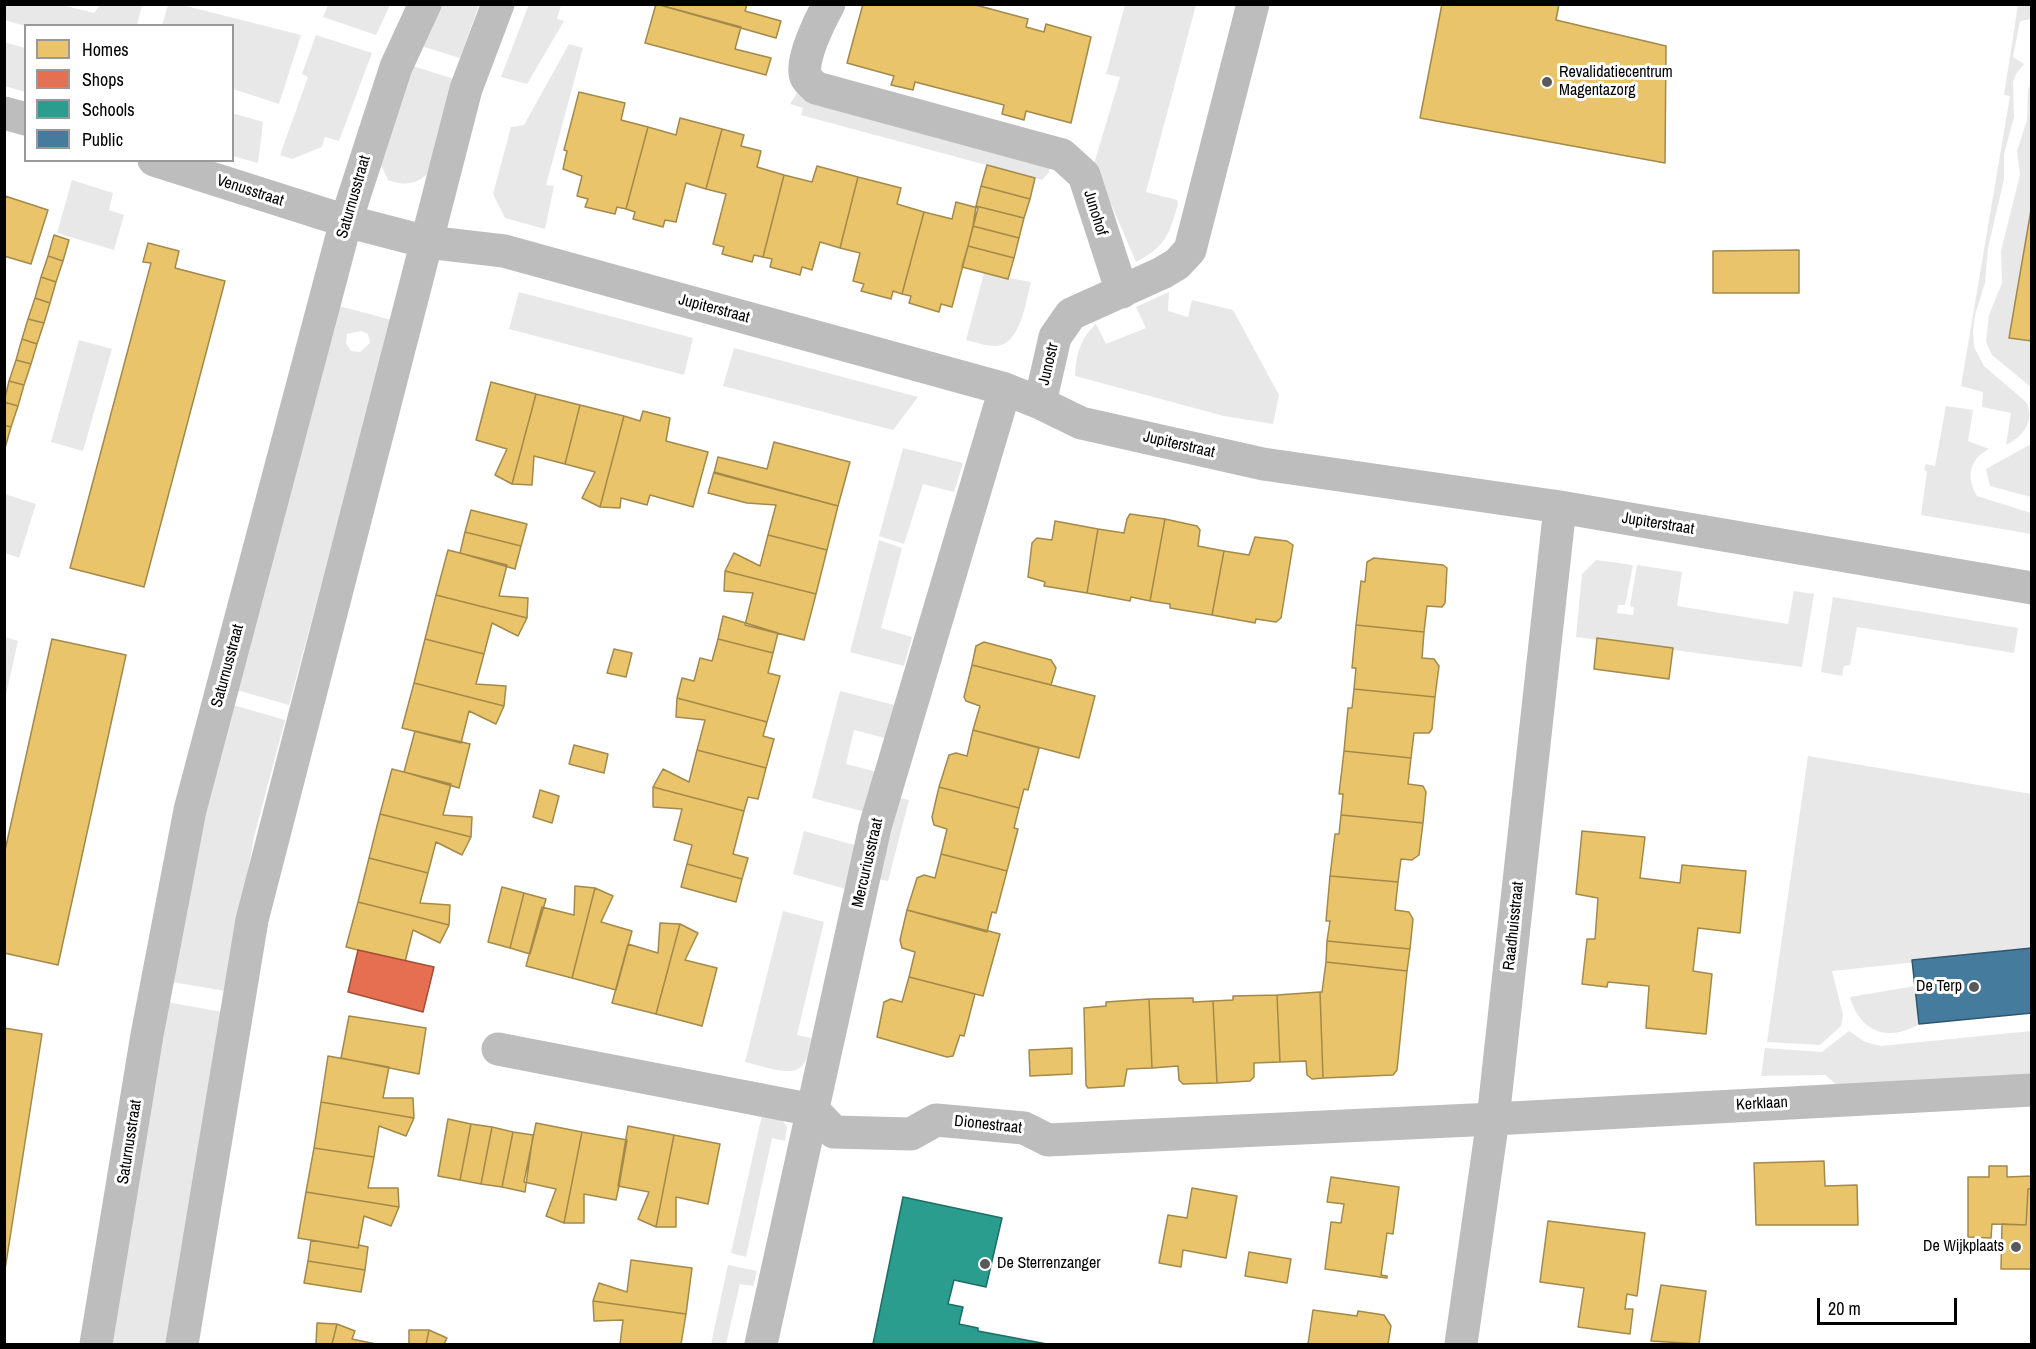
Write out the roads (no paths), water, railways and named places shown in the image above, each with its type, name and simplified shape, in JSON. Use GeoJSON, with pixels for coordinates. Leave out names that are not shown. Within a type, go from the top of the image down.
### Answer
{"type":"FeatureCollection","features":[{"type":"Feature","properties":{"kind":"street","name":"Saturnusstraat"},"geometry":{"type":"LineString","coordinates":[[96,1344],[147,1035],[190,810],[346,221],[393,76],[425,4]]}},
{"type":"Feature","properties":{"kind":"street"},"geometry":{"type":"LineString","coordinates":[[182,1344],[252,920],[466,89],[498,4]]}},
{"type":"Feature","properties":{"kind":"street","name":"Junohof"},"geometry":{"type":"LineString","coordinates":[[829,4],[820,20],[804,66],[806,77],[816,88],[1062,155],[1084,175],[1122,292]]}},
{"type":"Feature","properties":{"kind":"street"},"geometry":{"type":"LineString","coordinates":[[1122,292],[1177,264],[1190,250],[1253,4]]}},
{"type":"Feature","properties":{"kind":"street"},"geometry":{"type":"LineString","coordinates":[[4,113],[24,118]]}},
{"type":"Feature","properties":{"kind":"street","name":"Venusstraat"},"geometry":{"type":"LineString","coordinates":[[160,162],[346,221]]}},
{"type":"Feature","properties":{"kind":"street","name":"Jupiterstraat"},"geometry":{"type":"LineString","coordinates":[[346,221],[427,242],[504,251],[1005,389],[1081,423],[1263,464],[1560,507],[2031,588]]}},
{"type":"Feature","properties":{"kind":"street","name":"Junostr"},"geometry":{"type":"LineString","coordinates":[[1040,403],[1055,337],[1071,314],[1122,292]]}},
{"type":"Feature","properties":{"kind":"street","name":"Mercuriusstraat"},"geometry":{"type":"LineString","coordinates":[[761,1344],[875,827],[1005,389]]}},
{"type":"Feature","properties":{"kind":"street","name":"Raadhuisstraat"},"geometry":{"type":"LineString","coordinates":[[1461,1344],[1493,1119],[1560,507]]}},
{"type":"Feature","properties":{"kind":"street"},"geometry":{"type":"LineString","coordinates":[[498,1049],[813,1110]]}},
{"type":"Feature","properties":{"kind":"street","name":"Kerklaan"},"geometry":{"type":"LineString","coordinates":[[1493,1119],[2031,1090]]}},
{"type":"Feature","properties":{"kind":"street","name":"Dionestraat"},"geometry":{"type":"LineString","coordinates":[[813,1110],[834,1132],[911,1134],[936,1120],[1024,1128],[1048,1140],[1493,1119]]}},
{"type":"Feature","properties":{"kind":"place","name":"Revalidatiecentrum Magentazorg"},"geometry":{"type":"Point","coordinates":[1547,82]}},
{"type":"Feature","properties":{"kind":"place","name":"De Terp"},"geometry":{"type":"Point","coordinates":[1974,987]}},
{"type":"Feature","properties":{"kind":"place","name":"De Wijkplaats"},"geometry":{"type":"Point","coordinates":[2016,1247]}},
{"type":"Feature","properties":{"kind":"place","name":"De Sterrenzanger"},"geometry":{"type":"Point","coordinates":[985,1264]}}]}
